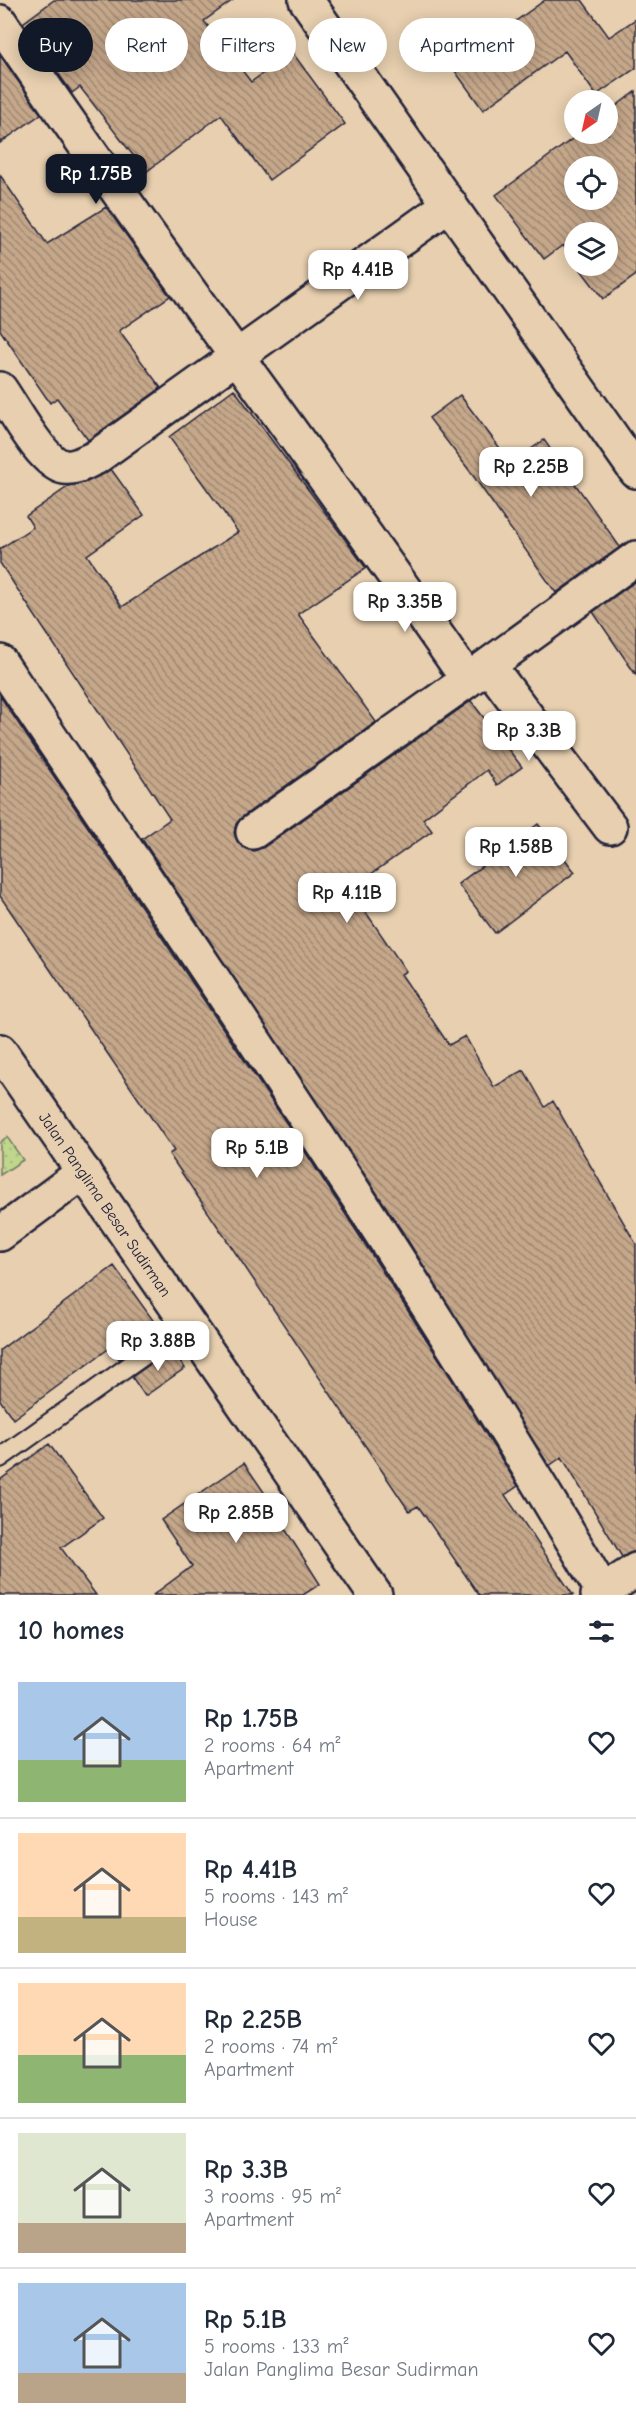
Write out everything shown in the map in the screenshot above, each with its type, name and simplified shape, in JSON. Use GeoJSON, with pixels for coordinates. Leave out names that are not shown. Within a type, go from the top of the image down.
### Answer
{"type":"FeatureCollection","features":[{"type":"Feature","properties":{"kind":"street"},"geometry":{"type":"LineString","coordinates":[[306,0],[636,471]]}},
{"type":"Feature","properties":{"kind":"street"},"geometry":{"type":"LineString","coordinates":[[0,22],[69,124],[399,580],[610,827]]}},
{"type":"Feature","properties":{"kind":"street"},"geometry":{"type":"LineString","coordinates":[[0,389],[44,454],[63,467],[76,466],[95,458],[450,204]]}},
{"type":"Feature","properties":{"kind":"street"},"geometry":{"type":"LineString","coordinates":[[254,832],[479,673],[636,558]]}},
{"type":"Feature","properties":{"kind":"street"},"geometry":{"type":"LineString","coordinates":[[0,662],[302,1112],[539,1482],[601,1593],[636,1570]]}},
{"type":"Feature","properties":{"kind":"street","name":"Jalan Panglima Besar Sudirman"},"geometry":{"type":"LineString","coordinates":[[0,1051],[375,1595]]}},
{"type":"Feature","properties":{"kind":"street"},"geometry":{"type":"LineString","coordinates":[[0,1234],[84,1173]]}},
{"type":"Feature","properties":{"kind":"lane"},"geometry":{"type":"LineString","coordinates":[[0,1458],[188,1324]]}},
{"type":"Feature","properties":{"kind":"green space"},"geometry":{"type":"Polygon","coordinates":[[[7,1137],[23,1160],[0,1175],[0,1142],[7,1137]]]}},
{"type":"Feature","properties":{"kind":"building"},"geometry":{"type":"Polygon","coordinates":[[[54,0],[233,0],[208,18],[200,18],[200,72],[243,72],[251,82],[265,72],[296,72],[296,57],[345,124],[269,180],[221,115],[146,172],[80,87],[72,93],[57,72],[93,72],[93,18],[30,18],[54,0]]]}},
{"type":"Feature","properties":{"kind":"building"},"geometry":{"type":"Polygon","coordinates":[[[545,0],[582,0],[609,37],[636,19],[636,68],[603,90],[592,90],[565,51],[483,110],[456,72],[535,72],[535,18],[520,18],[545,0]]]}},
{"type":"Feature","properties":{"kind":"building"},"geometry":{"type":"Polygon","coordinates":[[[0,55],[41,114],[0,143],[0,55]]]}},
{"type":"Feature","properties":{"kind":"building"},"geometry":{"type":"Polygon","coordinates":[[[636,91],[636,275],[603,299],[586,276],[618,276],[618,222],[564,222],[564,246],[544,259],[496,195],[565,144],[618,144],[618,104],[636,91]]]}},
{"type":"Feature","properties":{"kind":"building"},"geometry":{"type":"Polygon","coordinates":[[[0,175],[47,244],[106,207],[170,296],[119,331],[161,388],[88,440],[57,398],[50,403],[0,330],[0,175]]]}},
{"type":"Feature","properties":{"kind":"building"},"geometry":{"type":"Polygon","coordinates":[[[234,389],[366,568],[298,614],[376,722],[242,817],[236,824],[234,833],[238,843],[254,851],[264,847],[471,701],[522,767],[497,785],[487,770],[423,819],[432,831],[350,889],[406,971],[401,974],[449,1045],[465,1036],[494,1087],[524,1070],[545,1107],[553,1101],[636,1244],[636,1551],[622,1557],[562,1457],[549,1466],[400,1228],[142,839],[170,819],[0,563],[0,549],[33,527],[26,516],[69,486],[87,482],[111,469],[144,515],[87,555],[122,607],[238,532],[169,437],[234,389]]]}},
{"type":"Feature","properties":{"kind":"building"},"geometry":{"type":"Polygon","coordinates":[[[460,395],[511,463],[544,440],[620,547],[556,593],[469,470],[429,418],[460,395]]]}},
{"type":"Feature","properties":{"kind":"building"},"geometry":{"type":"Polygon","coordinates":[[[636,581],[636,675],[593,612],[636,581]]]}},
{"type":"Feature","properties":{"kind":"building"},"geometry":{"type":"Polygon","coordinates":[[[0,696],[293,1133],[443,1365],[518,1486],[505,1495],[573,1595],[479,1595],[418,1506],[409,1511],[169,1154],[174,1151],[0,896],[0,696]]]}},
{"type":"Feature","properties":{"kind":"building"},"geometry":{"type":"Polygon","coordinates":[[[538,824],[575,872],[495,933],[458,884],[538,824]]]}},
{"type":"Feature","properties":{"kind":"building"},"geometry":{"type":"Polygon","coordinates":[[[114,1266],[160,1330],[119,1359],[111,1347],[13,1419],[0,1400],[0,1350],[114,1266]]]}},
{"type":"Feature","properties":{"kind":"building"},"geometry":{"type":"Polygon","coordinates":[[[172,1349],[185,1368],[145,1396],[132,1377],[172,1349]]]}},
{"type":"Feature","properties":{"kind":"building"},"geometry":{"type":"Polygon","coordinates":[[[49,1444],[103,1518],[61,1548],[96,1595],[0,1595],[0,1480],[49,1444]]]}},
{"type":"Feature","properties":{"kind":"building"},"geometry":{"type":"Polygon","coordinates":[[[244,1463],[270,1501],[268,1502],[320,1584],[303,1595],[153,1595],[192,1566],[161,1520],[244,1463]]]}}]}
